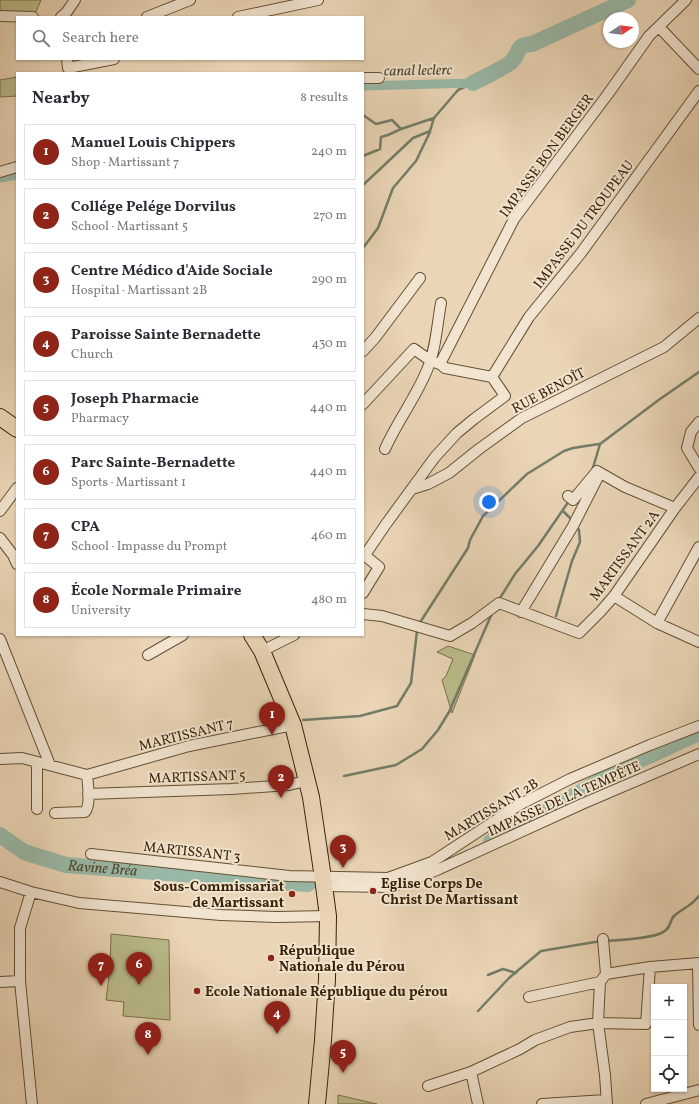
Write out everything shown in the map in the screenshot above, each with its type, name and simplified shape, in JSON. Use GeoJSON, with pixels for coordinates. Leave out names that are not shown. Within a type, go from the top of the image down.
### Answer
{"type":"FeatureCollection","features":[{"type":"Feature","properties":{"kind":"main road"},"geometry":{"type":"LineString","coordinates":[[0,417],[16,428]]}},
{"type":"Feature","properties":{"kind":"main road"},"geometry":{"type":"LineString","coordinates":[[253,636],[262,651],[293,725],[311,796],[324,882],[328,916],[327,979],[317,1104]]}},
{"type":"Feature","properties":{"kind":"street"},"geometry":{"type":"LineString","coordinates":[[62,16],[75,0]]}},
{"type":"Feature","properties":{"kind":"street"},"geometry":{"type":"LineString","coordinates":[[150,16],[190,0]]}},
{"type":"Feature","properties":{"kind":"street"},"geometry":{"type":"LineString","coordinates":[[243,16],[318,0]]}},
{"type":"Feature","properties":{"kind":"street","name":"IMPASSE BON BERGER"},"geometry":{"type":"LineString","coordinates":[[435,362],[514,219],[608,94],[649,36],[686,0]]}},
{"type":"Feature","properties":{"kind":"street"},"geometry":{"type":"LineString","coordinates":[[0,16],[16,16]]}},
{"type":"Feature","properties":{"kind":"street"},"geometry":{"type":"LineString","coordinates":[[659,27],[699,69]]}},
{"type":"Feature","properties":{"kind":"street"},"geometry":{"type":"LineString","coordinates":[[67,60],[68,68],[109,60]]}},
{"type":"Feature","properties":{"kind":"street"},"geometry":{"type":"LineString","coordinates":[[364,78],[379,78]]}},
{"type":"Feature","properties":{"kind":"street","name":"IMPASSE DU TROUPEAU"},"geometry":{"type":"LineString","coordinates":[[492,377],[528,317],[581,253],[699,91]]}},
{"type":"Feature","properties":{"kind":"street"},"geometry":{"type":"LineString","coordinates":[[0,172],[16,167]]}},
{"type":"Feature","properties":{"kind":"street"},"geometry":{"type":"LineString","coordinates":[[364,350],[375,338],[420,278]]}},
{"type":"Feature","properties":{"kind":"street"},"geometry":{"type":"LineString","coordinates":[[384,449],[427,371],[435,362],[441,303]]}},
{"type":"Feature","properties":{"kind":"street","name":"RUE BENOÎT"},"geometry":{"type":"LineString","coordinates":[[412,489],[428,484],[449,473],[522,418],[664,347],[699,318]]}},
{"type":"Feature","properties":{"kind":"street"},"geometry":{"type":"LineString","coordinates":[[364,403],[414,349],[445,368],[492,377],[505,396],[474,418],[457,433],[435,457],[386,524],[364,555],[379,567],[364,590]]}},
{"type":"Feature","properties":{"kind":"street"},"geometry":{"type":"LineString","coordinates":[[699,422],[691,432],[688,448],[699,468]]}},
{"type":"Feature","properties":{"kind":"street"},"geometry":{"type":"LineString","coordinates":[[571,498],[597,471],[625,487],[675,508]]}},
{"type":"Feature","properties":{"kind":"street"},"geometry":{"type":"LineString","coordinates":[[522,612],[575,522],[600,473]]}},
{"type":"Feature","properties":{"kind":"street","name":"MARTISSANT 2A"},"geometry":{"type":"LineString","coordinates":[[364,614],[382,616],[450,636],[472,623],[499,603],[579,633],[614,596],[675,508],[699,477]]}},
{"type":"Feature","properties":{"kind":"street"},"geometry":{"type":"LineString","coordinates":[[0,511],[16,489]]}},
{"type":"Feature","properties":{"kind":"street"},"geometry":{"type":"LineString","coordinates":[[0,538],[13,555],[16,562]]}},
{"type":"Feature","properties":{"kind":"street"},"geometry":{"type":"LineString","coordinates":[[657,623],[699,547]]}},
{"type":"Feature","properties":{"kind":"street"},"geometry":{"type":"LineString","coordinates":[[614,596],[657,623],[699,642]]}},
{"type":"Feature","properties":{"kind":"street"},"geometry":{"type":"LineString","coordinates":[[148,655],[181,636]]}},
{"type":"Feature","properties":{"kind":"street"},"geometry":{"type":"LineString","coordinates":[[262,651],[292,636]]}},
{"type":"Feature","properties":{"kind":"street"},"geometry":{"type":"LineString","coordinates":[[0,639],[50,765]]}},
{"type":"Feature","properties":{"kind":"street","name":"MARTISSANT 7"},"geometry":{"type":"LineString","coordinates":[[87,775],[189,746],[293,725]]}},
{"type":"Feature","properties":{"kind":"street","name":"MARTISSANT 2B"},"geometry":{"type":"LineString","coordinates":[[289,876],[324,882],[388,878],[432,862],[519,806],[570,779],[699,726]]}},
{"type":"Feature","properties":{"kind":"street","name":"IMPASSE DE LA TEMPÊTE"},"geometry":{"type":"LineString","coordinates":[[324,882],[392,888],[437,870],[582,804],[699,754]]}},
{"type":"Feature","properties":{"kind":"street"},"geometry":{"type":"LineString","coordinates":[[0,759],[22,758],[87,775],[87,810],[85,812],[54,813]]}},
{"type":"Feature","properties":{"kind":"street"},"geometry":{"type":"LineString","coordinates":[[37,762],[37,809]]}},
{"type":"Feature","properties":{"kind":"street","name":"MARTISSANT 5"},"geometry":{"type":"LineString","coordinates":[[88,794],[231,789],[289,785],[306,781]]}},
{"type":"Feature","properties":{"kind":"street","name":"MARTISSANT 3"},"geometry":{"type":"LineString","coordinates":[[92,854],[289,876]]}},
{"type":"Feature","properties":{"kind":"street"},"geometry":{"type":"LineString","coordinates":[[0,882],[31,892],[79,903],[264,917],[328,916]]}},
{"type":"Feature","properties":{"kind":"street"},"geometry":{"type":"LineString","coordinates":[[31,892],[20,928],[20,981],[32,1104]]}},
{"type":"Feature","properties":{"kind":"street"},"geometry":{"type":"LineString","coordinates":[[542,1104],[606,1102],[605,1075],[598,1023],[603,978],[603,941]]}},
{"type":"Feature","properties":{"kind":"street"},"geometry":{"type":"LineString","coordinates":[[529,998],[650,967],[699,963],[699,1025]]}},
{"type":"Feature","properties":{"kind":"street"},"geometry":{"type":"LineString","coordinates":[[428,1086],[471,1072],[520,1049],[535,1040],[570,1027],[598,1023],[646,1024],[650,967]]}},
{"type":"Feature","properties":{"kind":"street"},"geometry":{"type":"LineString","coordinates":[[0,982],[20,981]]}},
{"type":"Feature","properties":{"kind":"street"},"geometry":{"type":"LineString","coordinates":[[471,1072],[478,1104]]}},
{"type":"Feature","properties":{"kind":"street"},"geometry":{"type":"LineString","coordinates":[[648,1104],[699,1090]]}},
{"type":"Feature","properties":{"kind":"green space"},"geometry":{"type":"Polygon","coordinates":[[[0,0],[41,0],[35,14],[0,13],[0,0]]]}},
{"type":"Feature","properties":{"kind":"green space"},"geometry":{"type":"Polygon","coordinates":[[[16,77],[16,96],[0,97],[0,80],[16,77]]]}},
{"type":"Feature","properties":{"kind":"green space"},"geometry":{"type":"Polygon","coordinates":[[[448,646],[475,655],[452,713],[442,680],[446,676],[453,659],[437,652],[448,646]]]}},
{"type":"Feature","properties":{"kind":"green space"},"geometry":{"type":"Polygon","coordinates":[[[111,934],[169,940],[170,1020],[123,1016],[124,1002],[106,1000],[110,969],[111,934]]]}},
{"type":"Feature","properties":{"kind":"green space"},"geometry":{"type":"Polygon","coordinates":[[[338,1095],[377,1104],[338,1104],[338,1095]]]}},
{"type":"Feature","properties":{"kind":"waterway"},"geometry":{"type":"LineString","coordinates":[[473,83],[510,63],[521,47],[532,44],[628,0]]}},
{"type":"Feature","properties":{"kind":"waterway"},"geometry":{"type":"LineString","coordinates":[[364,184],[413,138],[430,131],[434,118],[458,90],[473,83]]}},
{"type":"Feature","properties":{"kind":"waterway","name":"canal leclerc"},"geometry":{"type":"LineString","coordinates":[[364,86],[473,83]]}},
{"type":"Feature","properties":{"kind":"waterway"},"geometry":{"type":"LineString","coordinates":[[364,116],[376,124],[392,120],[401,129]]}},
{"type":"Feature","properties":{"kind":"waterway"},"geometry":{"type":"LineString","coordinates":[[364,156],[380,149],[381,137],[434,118]]}},
{"type":"Feature","properties":{"kind":"waterway"},"geometry":{"type":"LineString","coordinates":[[364,247],[378,228],[393,188],[416,161],[430,132]]}},
{"type":"Feature","properties":{"kind":"waterway","name":"canal leclerc"},"geometry":{"type":"LineString","coordinates":[[0,178],[16,175]]}},
{"type":"Feature","properties":{"kind":"waterway"},"geometry":{"type":"LineString","coordinates":[[592,471],[600,444],[699,372]]}},
{"type":"Feature","properties":{"kind":"waterway"},"geometry":{"type":"LineString","coordinates":[[419,624],[468,548],[470,540],[483,516],[527,474],[564,451],[599,444]]}},
{"type":"Feature","properties":{"kind":"waterway"},"geometry":{"type":"LineString","coordinates":[[500,598],[515,574],[538,546],[569,501]]}},
{"type":"Feature","properties":{"kind":"waterway"},"geometry":{"type":"LineString","coordinates":[[563,511],[572,520]]}},
{"type":"Feature","properties":{"kind":"waterway"},"geometry":{"type":"LineString","coordinates":[[556,616],[572,561],[580,542],[579,530],[576,526]]}},
{"type":"Feature","properties":{"kind":"waterway"},"geometry":{"type":"LineString","coordinates":[[344,776],[396,765],[422,749],[438,730],[449,712],[493,611]]}},
{"type":"Feature","properties":{"kind":"waterway"},"geometry":{"type":"LineString","coordinates":[[303,720],[360,716],[397,706],[411,683],[417,631]]}},
{"type":"Feature","properties":{"kind":"waterway"},"geometry":{"type":"LineString","coordinates":[[491,842],[627,766],[699,733]]}},
{"type":"Feature","properties":{"kind":"waterway","name":"Ravine Bréa"},"geometry":{"type":"LineString","coordinates":[[0,835],[24,852],[66,865],[308,884]]}},
{"type":"Feature","properties":{"kind":"waterway"},"geometry":{"type":"LineString","coordinates":[[606,941],[646,937],[661,933],[669,927],[672,918],[675,915],[690,905],[699,896]]}},
{"type":"Feature","properties":{"kind":"waterway"},"geometry":{"type":"LineString","coordinates":[[478,1011],[509,978],[541,951],[601,941]]}},
{"type":"Feature","properties":{"kind":"waterway"},"geometry":{"type":"LineString","coordinates":[[488,975],[503,969],[516,973]]}},
{"type":"Feature","properties":{"kind":"place","name":"Manuel Louis Chippers"},"geometry":{"type":"Point","coordinates":[272,735]}},
{"type":"Feature","properties":{"kind":"place","name":"Collége Pelége Dorvilus"},"geometry":{"type":"Point","coordinates":[281,798]}},
{"type":"Feature","properties":{"kind":"place","name":"Centre Médico d'Aide Sociale"},"geometry":{"type":"Point","coordinates":[343,868]}},
{"type":"Feature","properties":{"kind":"place","name":"Eglise Corps De Christ De Martissant"},"geometry":{"type":"Point","coordinates":[373,891]}},
{"type":"Feature","properties":{"kind":"place","name":"Sous-Commissariat de Martissant"},"geometry":{"type":"Point","coordinates":[292,894]}},
{"type":"Feature","properties":{"kind":"place","name":"République Nationale du Pérou"},"geometry":{"type":"Point","coordinates":[271,958]}},
{"type":"Feature","properties":{"kind":"place","name":"Parc Sainte-Bernadette"},"geometry":{"type":"Point","coordinates":[139,985]}},
{"type":"Feature","properties":{"kind":"place","name":"CPA"},"geometry":{"type":"Point","coordinates":[101,986]}},
{"type":"Feature","properties":{"kind":"place","name":"Ecole Nationale République du pérou"},"geometry":{"type":"Point","coordinates":[197,991]}},
{"type":"Feature","properties":{"kind":"place","name":"Paroisse Sainte Bernadette"},"geometry":{"type":"Point","coordinates":[277,1034]}},
{"type":"Feature","properties":{"kind":"place","name":"École Normale Primaire"},"geometry":{"type":"Point","coordinates":[148,1055]}},
{"type":"Feature","properties":{"kind":"place","name":"Joseph Pharmacie"},"geometry":{"type":"Point","coordinates":[343,1073]}}]}
